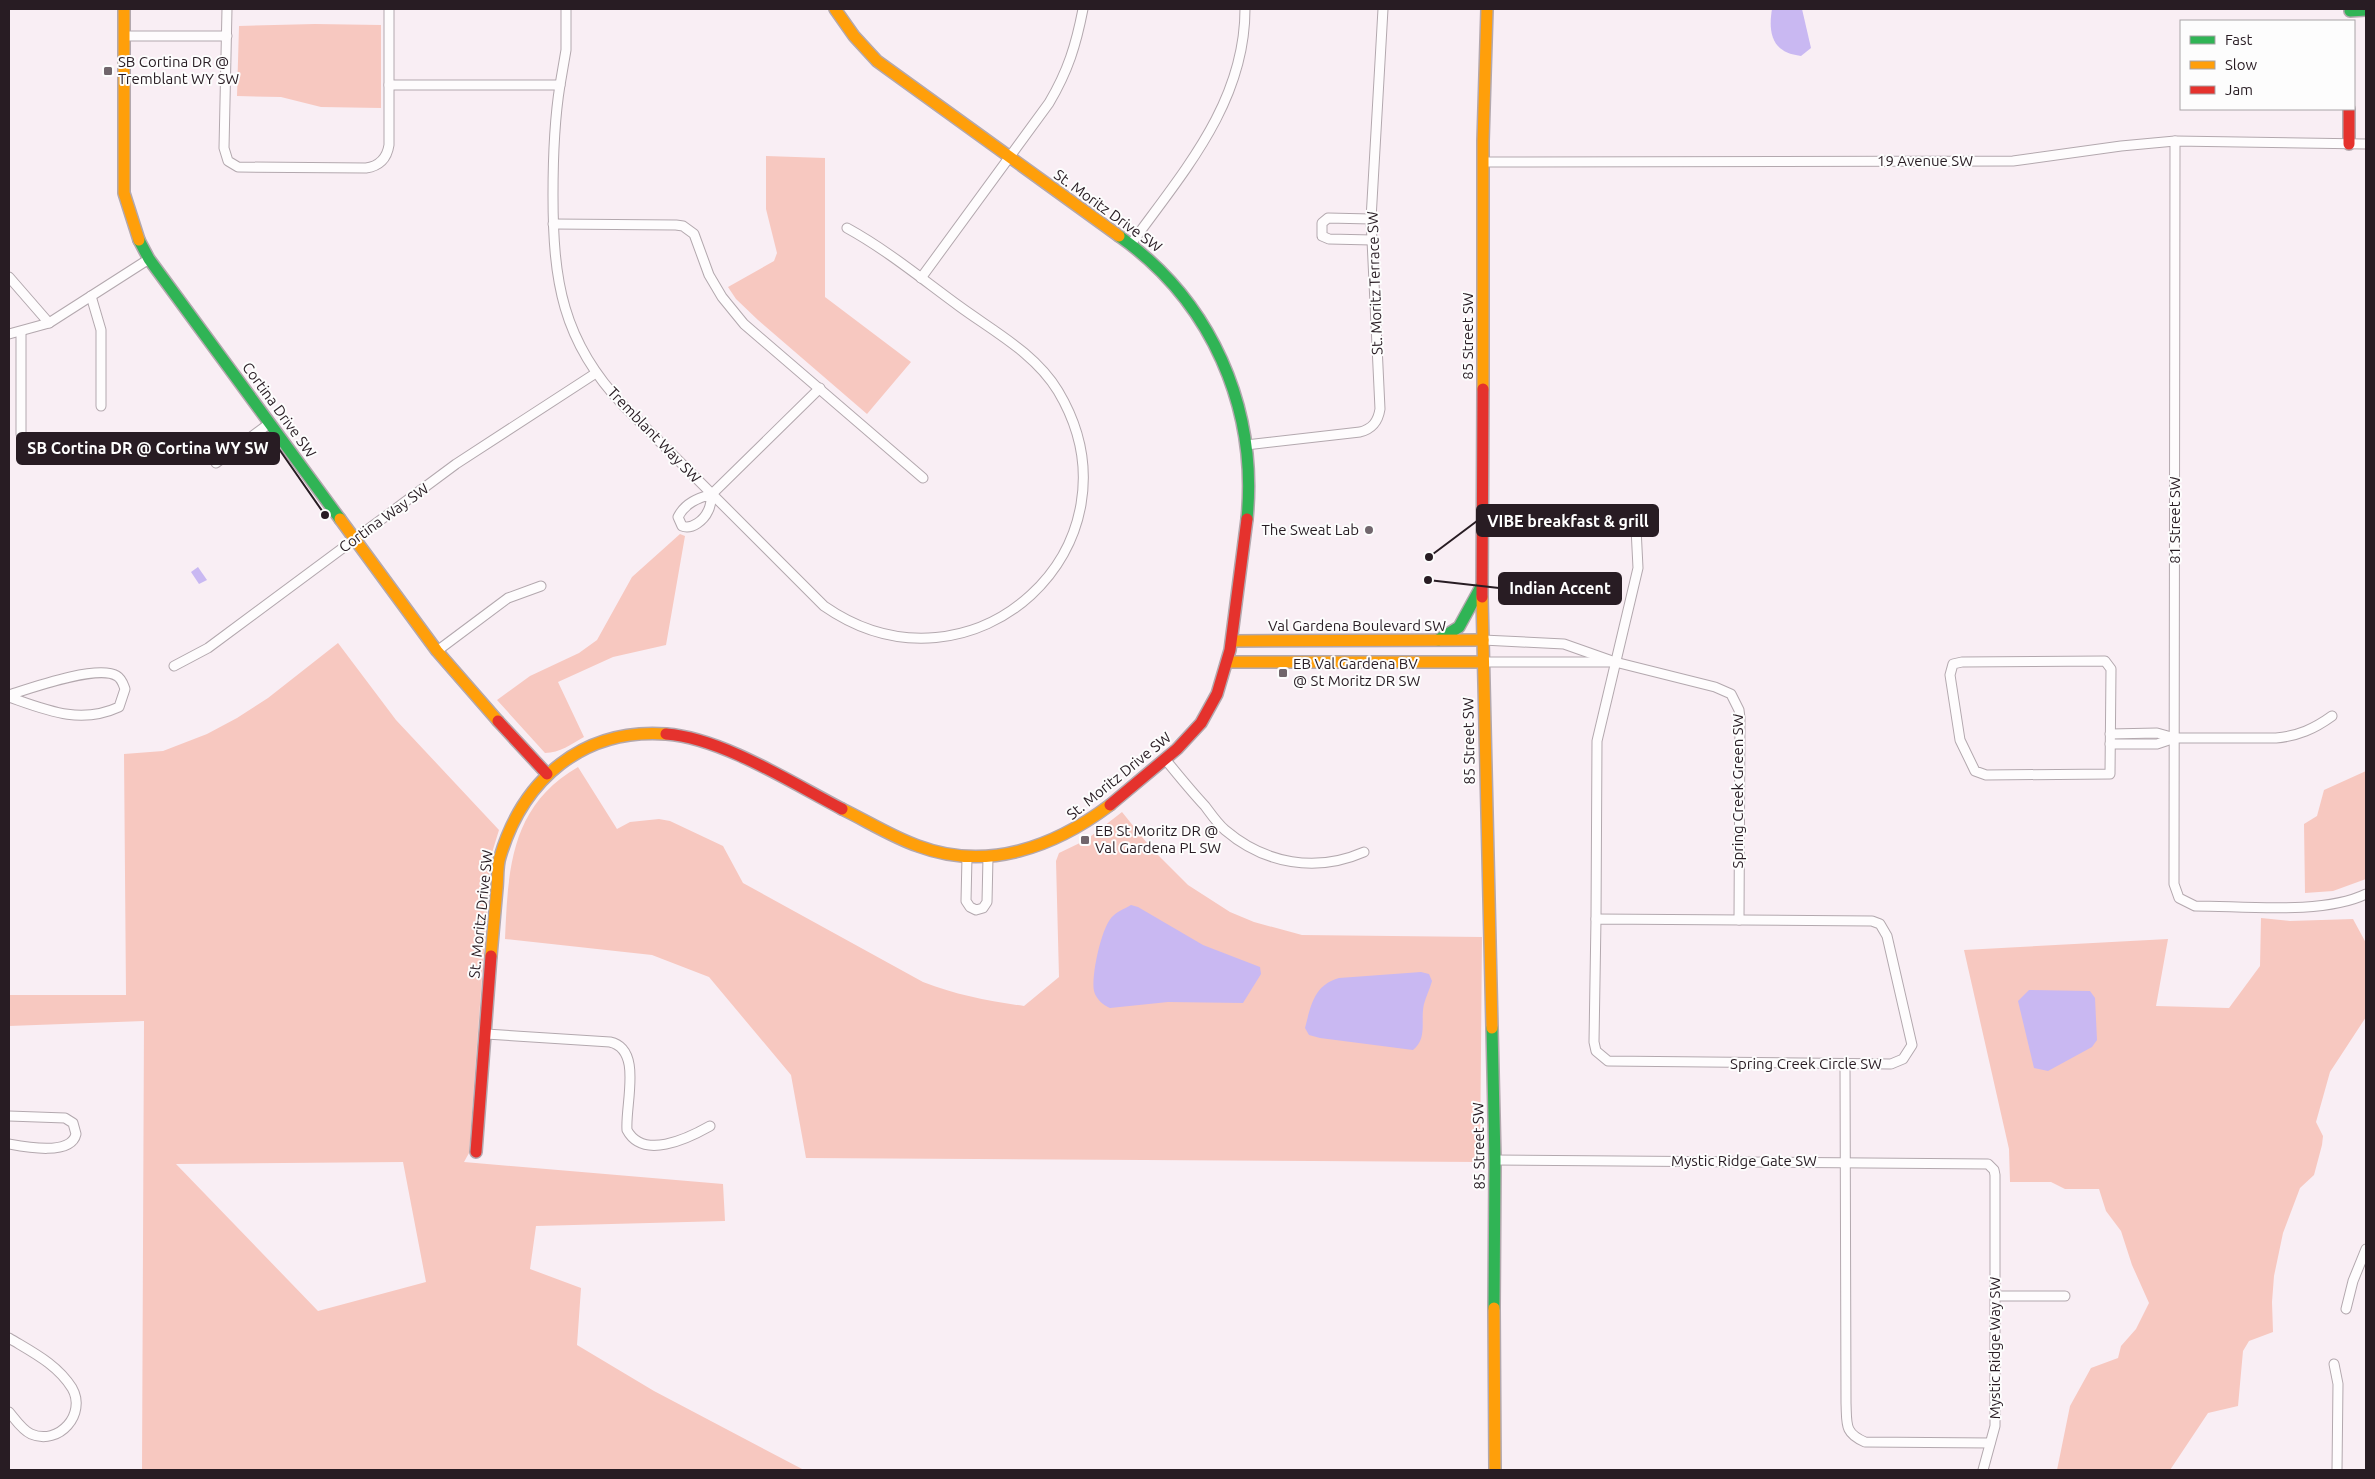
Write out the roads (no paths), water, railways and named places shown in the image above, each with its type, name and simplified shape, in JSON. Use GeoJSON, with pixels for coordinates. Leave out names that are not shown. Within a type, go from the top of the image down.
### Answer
{"type":"FeatureCollection","features":[{"type":"Feature","properties":{"kind":"street","name":"Cortina Drive SW"},"geometry":{"type":"LineString","coordinates":[[124,9],[124,193],[135,234],[149,259],[437,651],[474,696],[547,774]]}},
{"type":"Feature","properties":{"kind":"street"},"geometry":{"type":"LineString","coordinates":[[227,9],[224,154],[228,161],[234,166],[373,167],[385,158],[390,144],[389,9]]}},
{"type":"Feature","properties":{"kind":"street","name":"Tremblant Way SW"},"geometry":{"type":"LineString","coordinates":[[566,9],[566,50],[560,85],[553,153],[553,245],[561,296],[582,349],[596,373],[613,395],[824,606],[857,625],[879,633],[922,639],[964,633],[987,625],[1008,613],[1033,594],[1060,559],[1071,537],[1081,502],[1083,474],[1076,429],[1058,391],[1039,367],[1023,352],[921,278],[847,228]]}},
{"type":"Feature","properties":{"kind":"street","name":"St. Moritz Drive SW"},"geometry":{"type":"LineString","coordinates":[[476,1152],[499,859],[504,838],[516,812],[527,796],[547,774],[585,748],[610,738],[646,732],[688,736],[718,746],[903,840],[930,851],[967,857],[988,857],[1021,853],[1082,827],[1186,742],[1220,692],[1229,662],[1232,640],[1249,479],[1240,410],[1231,380],[1214,339],[1159,267],[1130,244],[876,61],[861,47],[835,9]]}},
{"type":"Feature","properties":{"kind":"street"},"geometry":{"type":"LineString","coordinates":[[921,278],[1010,158],[1065,77],[1078,37],[1083,9]]}},
{"type":"Feature","properties":{"kind":"street"},"geometry":{"type":"LineString","coordinates":[[1130,244],[1211,132],[1223,107],[1236,69],[1245,9]]}},
{"type":"Feature","properties":{"kind":"street","name":"St. Moritz Terrace SW"},"geometry":{"type":"LineString","coordinates":[[1246,445],[1360,432],[1372,427],[1378,420],[1380,410],[1371,219],[1383,9]]}},
{"type":"Feature","properties":{"kind":"street","name":"85 Street SW"},"geometry":{"type":"LineString","coordinates":[[1488,10],[1483,162],[1482,662],[1495,1160],[1495,1470]]}},
{"type":"Feature","properties":{"kind":"street"},"geometry":{"type":"LineString","coordinates":[[2349,14],[2366,10]]}},
{"type":"Feature","properties":{"kind":"street"},"geometry":{"type":"LineString","coordinates":[[124,36],[227,36]]}},
{"type":"Feature","properties":{"kind":"street"},"geometry":{"type":"LineString","coordinates":[[389,85],[560,85]]}},
{"type":"Feature","properties":{"kind":"street"},"geometry":{"type":"LineString","coordinates":[[2349,110],[2349,144]]}},
{"type":"Feature","properties":{"kind":"street","name":"19 Avenue SW"},"geometry":{"type":"LineString","coordinates":[[1483,162],[2013,161],[2121,146],[2175,141],[2366,144]]}},
{"type":"Feature","properties":{"kind":"street","name":"81 Street SW"},"geometry":{"type":"LineString","coordinates":[[2175,141],[2174,884],[2179,898],[2195,906],[2313,906],[2339,903],[2366,894]]}},
{"type":"Feature","properties":{"kind":"street"},"geometry":{"type":"LineString","coordinates":[[1371,219],[1328,218],[1322,223],[1322,236],[1329,239],[1372,240]]}},
{"type":"Feature","properties":{"kind":"street"},"geometry":{"type":"LineString","coordinates":[[553,224],[676,225],[690,230],[697,238],[709,275],[733,312],[922,478]]}},
{"type":"Feature","properties":{"kind":"street"},"geometry":{"type":"LineString","coordinates":[[9,334],[49,323],[149,259]]}},
{"type":"Feature","properties":{"kind":"street"},"geometry":{"type":"LineString","coordinates":[[9,277],[49,323]]}},
{"type":"Feature","properties":{"kind":"street"},"geometry":{"type":"LineString","coordinates":[[91,296],[101,330],[101,406]]}},
{"type":"Feature","properties":{"kind":"street"},"geometry":{"type":"LineString","coordinates":[[21,332],[21,434]]}},
{"type":"Feature","properties":{"kind":"street","name":"Cortina Way SW"},"geometry":{"type":"LineString","coordinates":[[174,666],[208,648],[456,464],[596,373]]}},
{"type":"Feature","properties":{"kind":"street"},"geometry":{"type":"LineString","coordinates":[[712,494],[820,388]]}},
{"type":"Feature","properties":{"kind":"street"},"geometry":{"type":"LineString","coordinates":[[216,463],[270,423]]}},
{"type":"Feature","properties":{"kind":"street","name":"Spring Creek Circle SW"},"geometry":{"type":"LineString","coordinates":[[1596,919],[1866,920],[1880,924],[1885,929],[1912,1045],[1903,1059],[1897,1063],[1845,1064],[1614,1062],[1604,1059],[1596,1050],[1594,1042],[1597,741],[1638,568],[1636,528],[1632,510]]}},
{"type":"Feature","properties":{"kind":"street"},"geometry":{"type":"LineString","coordinates":[[1436,641],[1459,627],[1483,583]]}},
{"type":"Feature","properties":{"kind":"street"},"geometry":{"type":"LineString","coordinates":[[437,651],[508,598],[541,586]]}},
{"type":"Feature","properties":{"kind":"street","name":"Val Gardena Boulevard SW"},"geometry":{"type":"LineString","coordinates":[[1232,640],[1483,640]]}},
{"type":"Feature","properties":{"kind":"street","name":"Spring Creek Green SW"},"geometry":{"type":"LineString","coordinates":[[1483,640],[1564,644],[1615,662],[1722,689],[1731,694],[1736,701],[1740,718],[1739,920]]}},
{"type":"Feature","properties":{"kind":"street"},"geometry":{"type":"LineString","coordinates":[[2104,661],[2111,669],[2110,734],[2110,774],[1981,774],[1975,771],[1960,740],[1950,670],[1952,664],[1957,662],[2104,661]]}},
{"type":"Feature","properties":{"kind":"street"},"geometry":{"type":"LineString","coordinates":[[1229,662],[1482,662]]}},
{"type":"Feature","properties":{"kind":"street","name":"Spring Creek Green SW"},"geometry":{"type":"LineString","coordinates":[[1482,662],[1615,662]]}},
{"type":"Feature","properties":{"kind":"street"},"geometry":{"type":"LineString","coordinates":[[100,673],[116,675],[120,678],[125,689],[119,707],[93,716],[52,711],[9,696],[66,678],[100,673]]}},
{"type":"Feature","properties":{"kind":"street"},"geometry":{"type":"LineString","coordinates":[[2110,734],[2157,733],[2175,738],[2292,737],[2305,732],[2332,716]]}},
{"type":"Feature","properties":{"kind":"street"},"geometry":{"type":"LineString","coordinates":[[2110,744],[2157,744],[2175,738]]}},
{"type":"Feature","properties":{"kind":"street"},"geometry":{"type":"LineString","coordinates":[[1165,760],[1224,829],[1266,854],[1286,861],[1315,865],[1330,864],[1364,852]]}},
{"type":"Feature","properties":{"kind":"street"},"geometry":{"type":"LineString","coordinates":[[967,857],[966,901],[970,907],[976,910],[983,908],[987,902],[988,857]]}},
{"type":"Feature","properties":{"kind":"street"},"geometry":{"type":"LineString","coordinates":[[486,1034],[610,1042],[621,1046],[626,1050],[630,1062],[627,1130],[638,1143],[650,1146],[675,1142],[694,1135],[710,1126]]}},
{"type":"Feature","properties":{"kind":"street"},"geometry":{"type":"LineString","coordinates":[[1845,1064],[1846,1403],[1848,1430],[1853,1437],[1865,1442],[1990,1443]]}},
{"type":"Feature","properties":{"kind":"street"},"geometry":{"type":"LineString","coordinates":[[9,1116],[65,1118],[73,1123],[76,1134],[73,1142],[68,1145],[51,1148],[9,1144]]}},
{"type":"Feature","properties":{"kind":"street","name":"Mystic Ridge Gate SW"},"geometry":{"type":"LineString","coordinates":[[1495,1160],[1981,1162],[1992,1167]]}},
{"type":"Feature","properties":{"kind":"street","name":"Mystic Ridge Way SW"},"geometry":{"type":"LineString","coordinates":[[1983,1470],[1995,1426],[1995,1175],[1992,1167]]}},
{"type":"Feature","properties":{"kind":"street"},"geometry":{"type":"LineString","coordinates":[[2346,1309],[2366,1249]]}},
{"type":"Feature","properties":{"kind":"street"},"geometry":{"type":"LineString","coordinates":[[1996,1296],[2065,1296]]}},
{"type":"Feature","properties":{"kind":"street"},"geometry":{"type":"LineString","coordinates":[[9,1338],[52,1365],[73,1390],[76,1405],[74,1418],[68,1427],[56,1434],[46,1436],[30,1434],[9,1412]]}},
{"type":"Feature","properties":{"kind":"street"},"geometry":{"type":"LineString","coordinates":[[2334,1364],[2338,1384],[2338,1470]]}},
{"type":"Feature","properties":{"kind":"place","name":"SB Cortina DR @ Tremblant WY SW"},"geometry":{"type":"Point","coordinates":[108,71]}},
{"type":"Feature","properties":{"kind":"place","name":"SB Cortina DR @ Cortina WY SW"},"geometry":{"type":"Point","coordinates":[325,515]}},
{"type":"Feature","properties":{"kind":"place","name":"The Sweat Lab"},"geometry":{"type":"Point","coordinates":[1369,530]}},
{"type":"Feature","properties":{"kind":"place","name":"VIBE breakfast & grill"},"geometry":{"type":"Point","coordinates":[1429,557]}},
{"type":"Feature","properties":{"kind":"place","name":"Indian Accent"},"geometry":{"type":"Point","coordinates":[1428,580]}},
{"type":"Feature","properties":{"kind":"place","name":"EB Val Gardena BV @ St Moritz DR SW"},"geometry":{"type":"Point","coordinates":[1283,673]}},
{"type":"Feature","properties":{"kind":"place","name":"EB St Moritz DR @ Val Gardena PL SW"},"geometry":{"type":"Point","coordinates":[1085,840]}}]}
